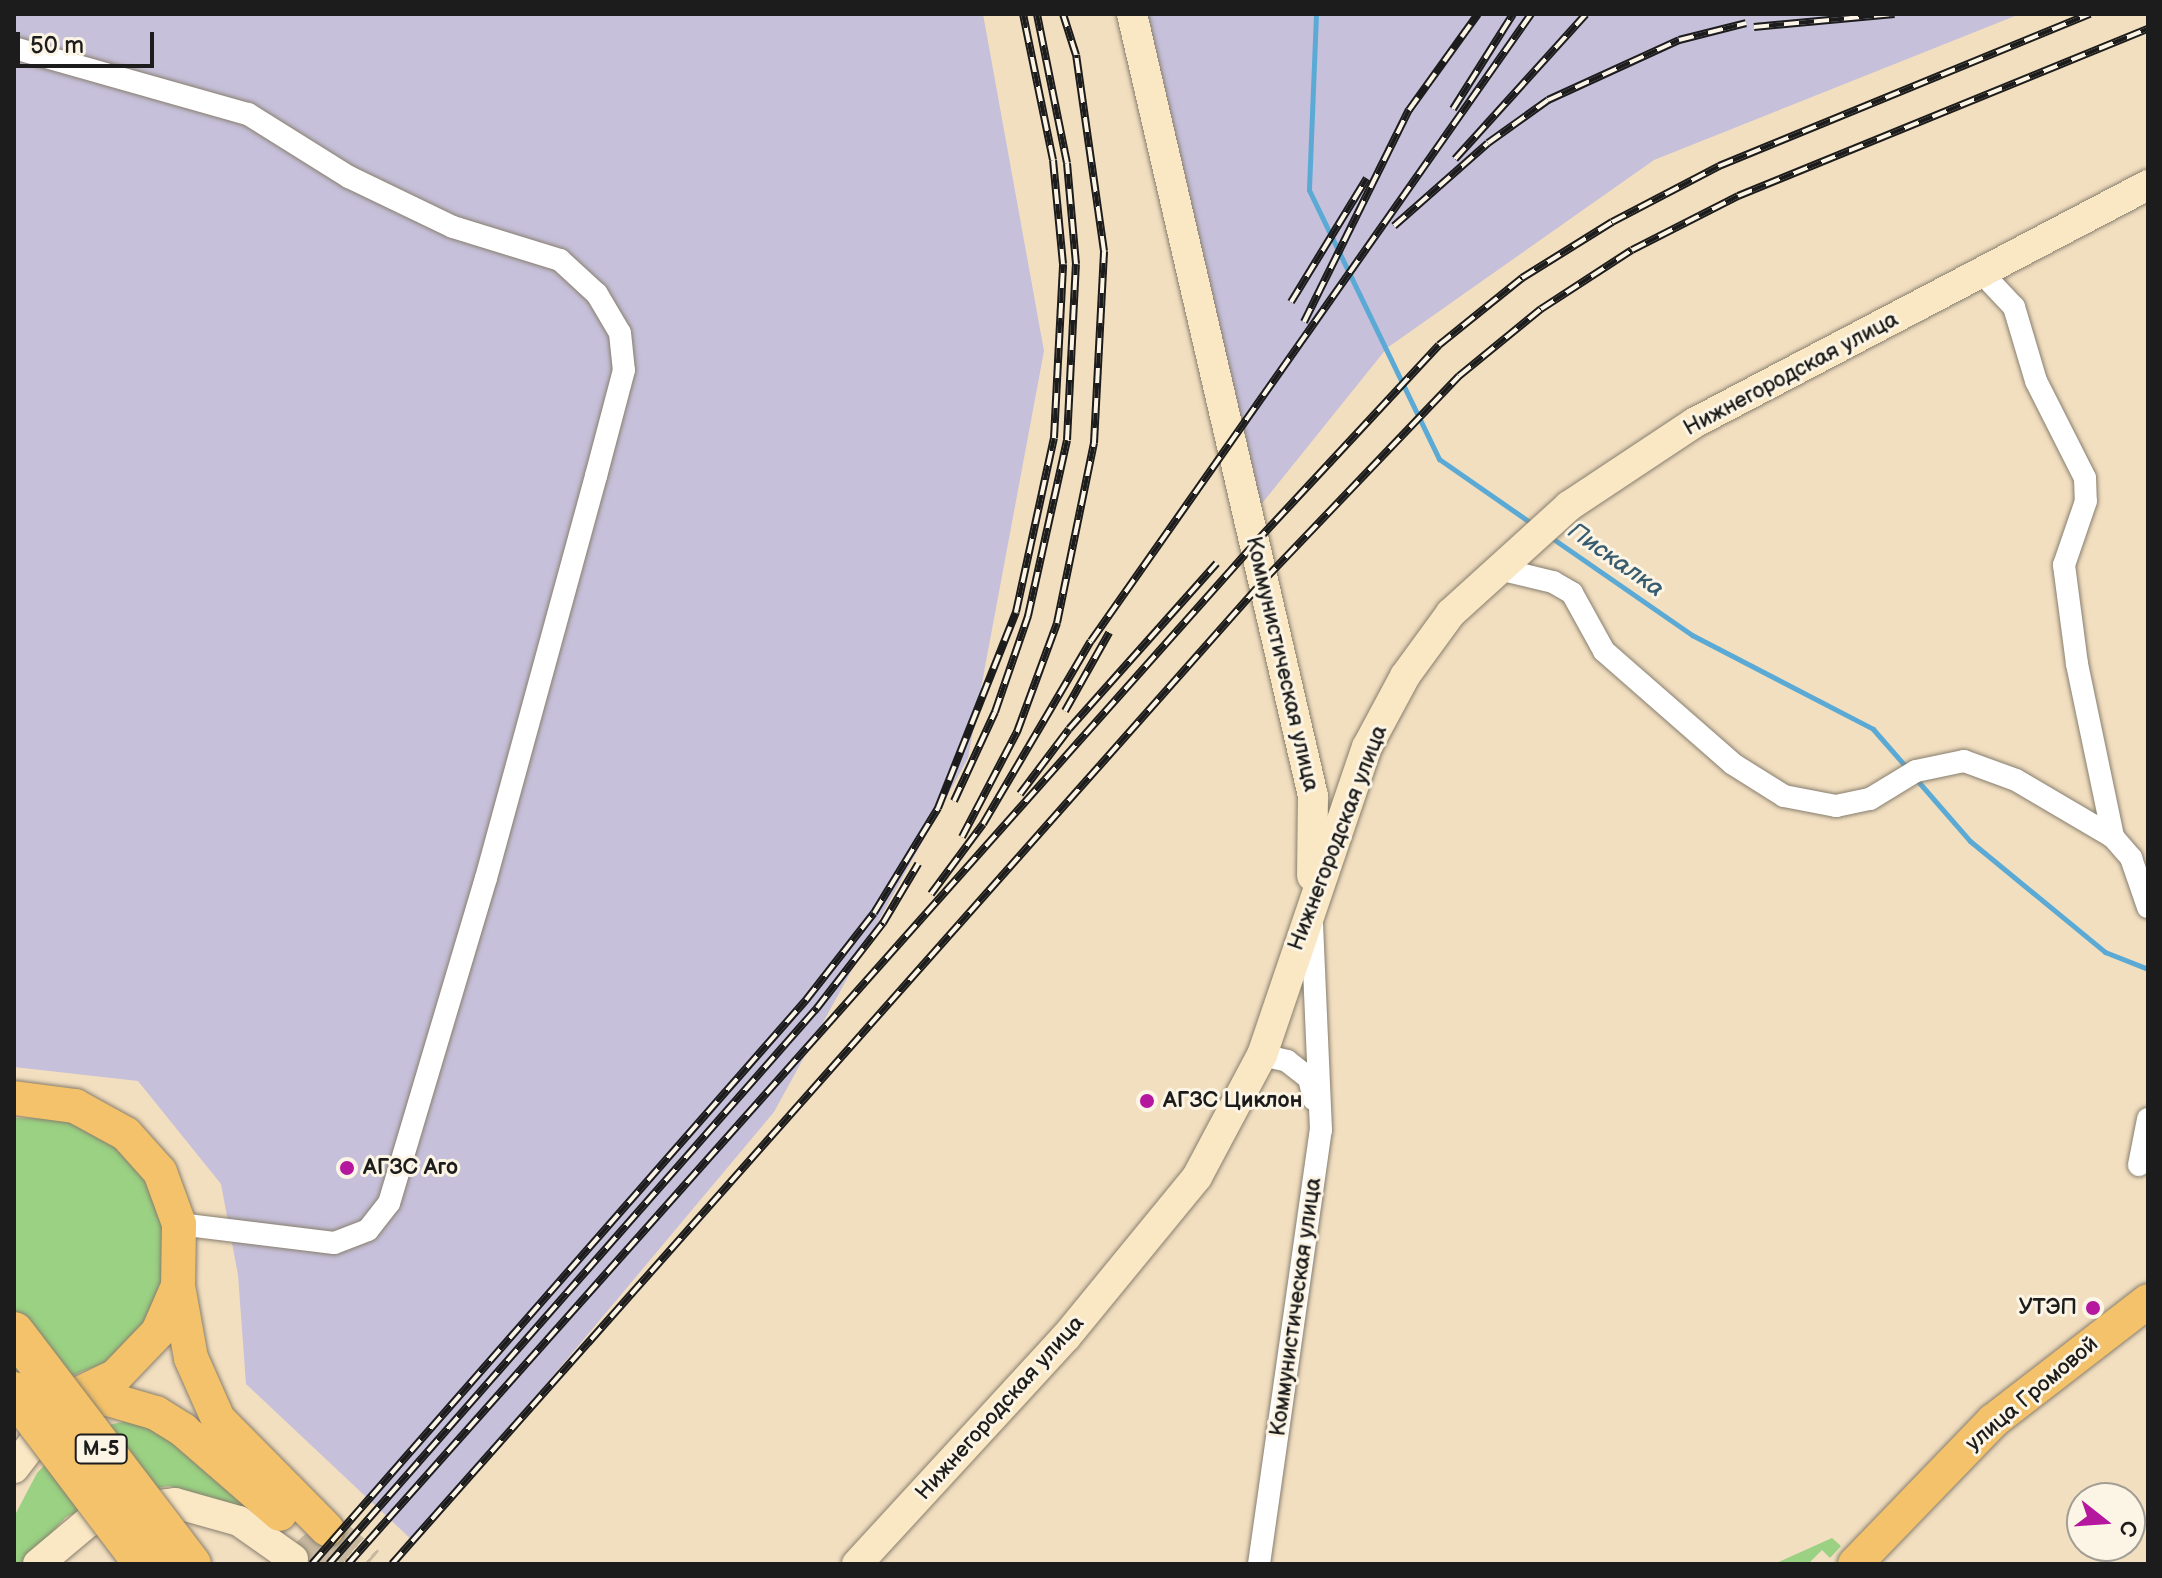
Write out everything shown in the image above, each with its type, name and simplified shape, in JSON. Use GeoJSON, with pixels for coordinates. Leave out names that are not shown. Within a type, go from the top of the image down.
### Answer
{"type":"FeatureCollection","features":[{"type":"Feature","properties":{"kind":"highway","name":"М-5"},"geometry":{"type":"LineString","coordinates":[[14,1332],[191,1564]]}},
{"type":"Feature","properties":{"kind":"highway","name":"М-5"},"geometry":{"type":"LineString","coordinates":[[14,1392],[144,1564]]}},
{"type":"Feature","properties":{"kind":"main road","name":"Коммунистическая улица"},"geometry":{"type":"LineString","coordinates":[[1132,14],[1313,796],[1311,898]]}},
{"type":"Feature","properties":{"kind":"main road","name":"Нижнегородская улица"},"geometry":{"type":"LineString","coordinates":[[857,1564],[1066,1337],[1197,1177],[1262,1055],[1311,898],[1367,747],[1405,676],[1451,613],[1569,506],[1694,423],[2148,185]]}},
{"type":"Feature","properties":{"kind":"main road"},"geometry":{"type":"LineString","coordinates":[[14,1098],[75,1106],[126,1134],[160,1172],[179,1224],[178,1286],[191,1358],[218,1419],[308,1541]]}},
{"type":"Feature","properties":{"kind":"main road"},"geometry":{"type":"LineString","coordinates":[[14,1468],[70,1398],[116,1376],[158,1332],[178,1286]]}},
{"type":"Feature","properties":{"kind":"main road","name":"улица Громовой"},"geometry":{"type":"LineString","coordinates":[[1855,1564],[1993,1421],[2148,1301]]}},
{"type":"Feature","properties":{"kind":"main road"},"geometry":{"type":"LineString","coordinates":[[14,1400],[108,1399],[156,1413],[232,1470],[308,1541]]}},
{"type":"Feature","properties":{"kind":"main road"},"geometry":{"type":"LineString","coordinates":[[38,1564],[88,1522],[127,1509],[175,1503],[308,1541]]}},
{"type":"Feature","properties":{"kind":"street"},"geometry":{"type":"LineString","coordinates":[[14,48],[248,114],[349,177],[453,227],[560,260],[597,294],[620,333],[624,370],[596,476],[486,878],[389,1203],[368,1230],[334,1243],[179,1224]]}},
{"type":"Feature","properties":{"kind":"street"},"geometry":{"type":"LineString","coordinates":[[1981,272],[2014,307],[2036,381],[2085,478],[2086,501],[2064,565],[2077,664],[2113,837]]}},
{"type":"Feature","properties":{"kind":"street"},"geometry":{"type":"LineString","coordinates":[[1499,569],[1553,582],[1572,593],[1604,651],[1733,764],[1784,796],[1836,806],[1870,799],[1916,771],[1964,761],[2016,780],[2113,837],[2131,858],[2148,907]]}},
{"type":"Feature","properties":{"kind":"street","name":"Коммунистическая улица"},"geometry":{"type":"LineString","coordinates":[[1259,1564],[1321,1130],[1311,898]]}},
{"type":"Feature","properties":{"kind":"street"},"geometry":{"type":"LineString","coordinates":[[1262,1055],[1287,1061],[1309,1078],[1321,1130]]}},
{"type":"Feature","properties":{"kind":"street"},"geometry":{"type":"LineString","coordinates":[[2139,1165],[2148,1119]]}},
{"type":"Feature","properties":{"kind":"shaded area"},"geometry":{"type":"Polygon","coordinates":[[[14,14],[983,14],[1044,351],[968,758],[774,1112],[414,1542],[246,1384],[238,1275],[221,1184],[138,1081],[14,1067],[14,14]]]}},
{"type":"Feature","properties":{"kind":"shaded area"},"geometry":{"type":"Polygon","coordinates":[[[1136,14],[2020,14],[1654,160],[1387,348],[1251,517],[1136,14]]]}},
{"type":"Feature","properties":{"kind":"green space"},"geometry":{"type":"Polygon","coordinates":[[[14,1118],[61,1119],[109,1140],[145,1178],[164,1227],[163,1279],[142,1327],[104,1363],[56,1382],[14,1381],[14,1118]]]}},
{"type":"Feature","properties":{"kind":"green space"},"geometry":{"type":"Polygon","coordinates":[[[128,1421],[176,1439],[260,1516],[169,1486],[116,1494],[66,1517],[24,1564],[14,1564],[16,1513],[37,1473],[78,1431],[128,1421]]]}},
{"type":"Feature","properties":{"kind":"green space"},"geometry":{"type":"Polygon","coordinates":[[[1832,1538],[1841,1546],[1830,1558],[1822,1550],[1808,1564],[1774,1564],[1832,1538]]]}},
{"type":"Feature","properties":{"kind":"waterway","name":"Пискалка"},"geometry":{"type":"LineString","coordinates":[[1316,14],[1309,190],[1439,459],[1534,525]]}},
{"type":"Feature","properties":{"kind":"waterway","name":"Пискалка"},"geometry":{"type":"LineString","coordinates":[[1549,536],[1692,635],[1873,729],[1907,768]]}},
{"type":"Feature","properties":{"kind":"waterway","name":"Пискалка"},"geometry":{"type":"LineString","coordinates":[[1916,779],[1970,841],[2105,952],[2148,969]]}},
{"type":"Feature","properties":{"kind":"tunnel"},"geometry":{"type":"LineString","coordinates":[[327,1529],[368,1564]]}},
{"type":"Feature","properties":{"kind":"tunnel"},"geometry":{"type":"LineString","coordinates":[[303,1536],[330,1564]]}},
{"type":"Feature","properties":{"kind":"railway"},"geometry":{"type":"LineString","coordinates":[[312,1564],[806,1000],[874,913],[938,808],[1016,612],[1054,438],[1063,264],[1053,160],[1023,14]]}},
{"type":"Feature","properties":{"kind":"railway"},"geometry":{"type":"LineString","coordinates":[[954,801],[995,712],[1028,616],[1067,440],[1076,264],[1067,163],[1037,14]]}},
{"type":"Feature","properties":{"kind":"railway"},"geometry":{"type":"LineString","coordinates":[[962,837],[1017,732],[1057,623],[1094,443],[1104,251],[1076,55],[1063,14]]}},
{"type":"Feature","properties":{"kind":"railway"},"geometry":{"type":"LineString","coordinates":[[1304,322],[1409,110],[1478,14]]}},
{"type":"Feature","properties":{"kind":"railway"},"geometry":{"type":"LineString","coordinates":[[1453,109],[1513,14]]}},
{"type":"Feature","properties":{"kind":"railway"},"geometry":{"type":"LineString","coordinates":[[931,894],[983,824],[1091,641],[1531,14]]}},
{"type":"Feature","properties":{"kind":"railway"},"geometry":{"type":"LineString","coordinates":[[1455,159],[1586,14]]}},
{"type":"Feature","properties":{"kind":"railway"},"geometry":{"type":"LineString","coordinates":[[1754,27],[1894,14]]}},
{"type":"Feature","properties":{"kind":"railway"},"geometry":{"type":"LineString","coordinates":[[348,1564],[1255,543],[1439,345],[1522,278],[1612,222],[1719,166],[2090,14]]}},
{"type":"Feature","properties":{"kind":"railway"},"geometry":{"type":"LineString","coordinates":[[1394,226],[1488,143],[1548,100],[1679,40],[1746,23]]}},
{"type":"Feature","properties":{"kind":"railway"},"geometry":{"type":"LineString","coordinates":[[392,1564],[1265,579],[1459,376],[1541,309],[1632,250],[1738,196],[2148,29]]}},
{"type":"Feature","properties":{"kind":"railway"},"geometry":{"type":"LineString","coordinates":[[1291,302],[1367,178]]}},
{"type":"Feature","properties":{"kind":"railway"},"geometry":{"type":"LineString","coordinates":[[1020,794],[1069,729],[1217,563]]}},
{"type":"Feature","properties":{"kind":"railway"},"geometry":{"type":"LineString","coordinates":[[1065,711],[1109,633]]}},
{"type":"Feature","properties":{"kind":"railway"},"geometry":{"type":"LineString","coordinates":[[329,1564],[817,1008],[883,923],[918,864]]}},
{"type":"Feature","properties":{"kind":"place","name":"АГЗС Циклон"},"geometry":{"type":"Point","coordinates":[1147,1101]}},
{"type":"Feature","properties":{"kind":"place","name":"АГЗС Аго"},"geometry":{"type":"Point","coordinates":[347,1168]}},
{"type":"Feature","properties":{"kind":"place","name":"УТЭП"},"geometry":{"type":"Point","coordinates":[2093,1308]}}]}
